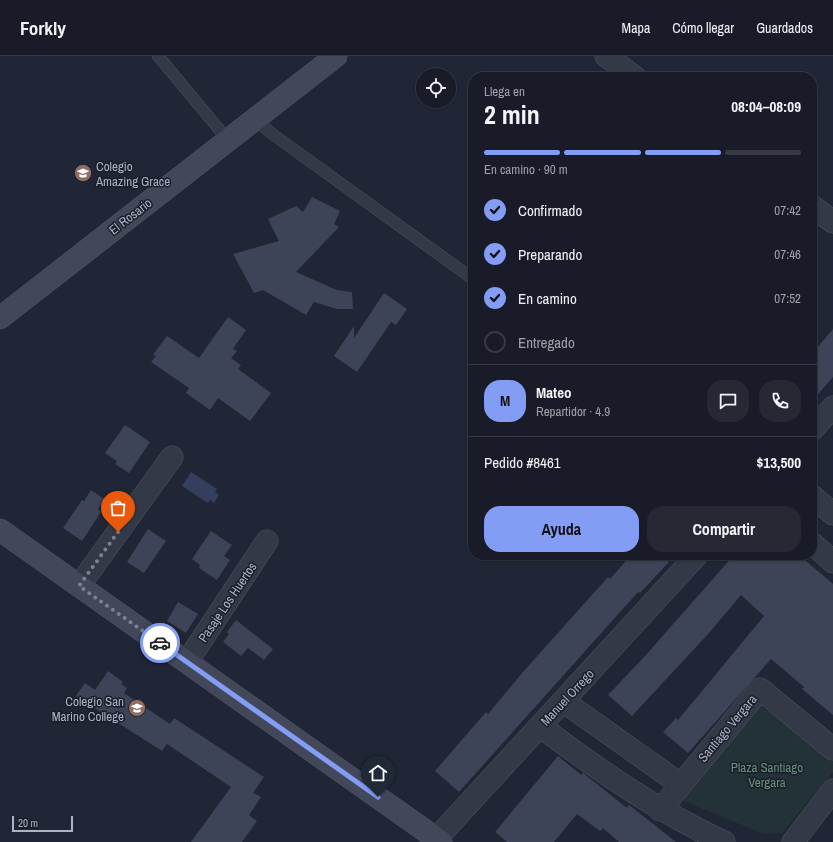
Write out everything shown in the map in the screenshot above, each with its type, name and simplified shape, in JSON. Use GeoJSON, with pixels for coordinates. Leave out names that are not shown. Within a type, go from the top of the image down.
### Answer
{"type":"FeatureCollection","features":[{"type":"Feature","properties":{"kind":"street","name":"El Rosario"},"geometry":{"type":"LineString","coordinates":[[0,318],[336,56]]}},
{"type":"Feature","properties":{"kind":"street"},"geometry":{"type":"LineString","coordinates":[[606,56],[628,72]]}},
{"type":"Feature","properties":{"kind":"street"},"geometry":{"type":"LineString","coordinates":[[817,210],[833,222]]}},
{"type":"Feature","properties":{"kind":"street"},"geometry":{"type":"LineString","coordinates":[[817,425],[833,407]]}},
{"type":"Feature","properties":{"kind":"street"},"geometry":{"type":"LineString","coordinates":[[79,586],[172,457]]}},
{"type":"Feature","properties":{"kind":"street"},"geometry":{"type":"LineString","coordinates":[[817,500],[833,514]]}},
{"type":"Feature","properties":{"kind":"street"},"geometry":{"type":"LineString","coordinates":[[0,530],[187,662],[432,839]]}},
{"type":"Feature","properties":{"kind":"street","name":"Pasaje Los Huertos"},"geometry":{"type":"LineString","coordinates":[[187,662],[267,541]]}},
{"type":"Feature","properties":{"kind":"street"},"geometry":{"type":"LineString","coordinates":[[817,548],[833,562]]}},
{"type":"Feature","properties":{"kind":"street","name":"Manuel Orrego"},"geometry":{"type":"LineString","coordinates":[[432,839],[540,726],[692,560]]}},
{"type":"Feature","properties":{"kind":"street","name":"Santiago Vergara"},"geometry":{"type":"LineString","coordinates":[[660,810],[760,689],[833,749]]}},
{"type":"Feature","properties":{"kind":"street"},"geometry":{"type":"LineString","coordinates":[[563,701],[680,784]]}},
{"type":"Feature","properties":{"kind":"street"},"geometry":{"type":"LineString","coordinates":[[540,726],[660,810],[724,842]]}},
{"type":"Feature","properties":{"kind":"street"},"geometry":{"type":"LineString","coordinates":[[793,842],[833,790]]}},
{"type":"Feature","properties":{"kind":"lane"},"geometry":{"type":"LineString","coordinates":[[158,56],[228,140]]}},
{"type":"Feature","properties":{"kind":"lane"},"geometry":{"type":"LineString","coordinates":[[255,118],[271,133],[468,275]]}},
{"type":"Feature","properties":{"kind":"green space","name":"Plaza Santiago Vergara"},"geometry":{"type":"Polygon","coordinates":[[[761,706],[833,759],[833,772],[782,833],[764,834],[681,800],[761,706]]]}},
{"type":"Feature","properties":{"kind":"water"},"geometry":{"type":"Polygon","coordinates":[[[191,472],[217,489],[215,492],[219,495],[214,503],[210,500],[208,503],[182,486],[191,472]]]}},
{"type":"Feature","properties":{"kind":"building"},"geometry":{"type":"Polygon","coordinates":[[[312,197],[340,211],[334,224],[339,227],[296,272],[337,290],[352,292],[353,309],[337,309],[314,302],[306,315],[263,290],[254,293],[233,254],[279,241],[268,219],[296,206],[303,212],[312,197]]]}},
{"type":"Feature","properties":{"kind":"building"},"geometry":{"type":"Polygon","coordinates":[[[384,293],[407,309],[396,325],[391,322],[357,372],[334,356],[354,326],[354,338],[384,293]]]}},
{"type":"Feature","properties":{"kind":"building"},"geometry":{"type":"Polygon","coordinates":[[[228,317],[246,330],[233,349],[237,351],[231,358],[241,365],[238,369],[271,393],[250,421],[218,398],[210,410],[186,393],[189,388],[151,362],[156,356],[153,355],[167,336],[199,358],[228,317]]]}},
{"type":"Feature","properties":{"kind":"building"},"geometry":{"type":"Polygon","coordinates":[[[833,329],[833,377],[817,395],[817,348],[833,329]]]}},
{"type":"Feature","properties":{"kind":"building"},"geometry":{"type":"Polygon","coordinates":[[[125,425],[150,442],[129,473],[115,464],[117,461],[105,453],[125,425]]]}},
{"type":"Feature","properties":{"kind":"building"},"geometry":{"type":"Polygon","coordinates":[[[91,490],[104,499],[98,509],[101,512],[82,541],[63,528],[82,500],[84,501],[91,490]]]}},
{"type":"Feature","properties":{"kind":"building"},"geometry":{"type":"Polygon","coordinates":[[[148,529],[166,541],[144,573],[127,562],[148,529]]]}},
{"type":"Feature","properties":{"kind":"building"},"geometry":{"type":"Polygon","coordinates":[[[211,531],[232,545],[224,556],[230,560],[217,580],[199,568],[200,565],[192,559],[211,531]]]}},
{"type":"Feature","properties":{"kind":"building"},"geometry":{"type":"Polygon","coordinates":[[[627,560],[667,560],[669,562],[640,593],[638,592],[459,792],[435,771],[486,712],[488,714],[523,672],[608,577],[610,579],[627,560]]]}},
{"type":"Feature","properties":{"kind":"building"},"geometry":{"type":"Polygon","coordinates":[[[730,560],[805,560],[833,584],[833,715],[802,689],[804,687],[771,659],[688,753],[663,732],[676,718],[678,720],[764,616],[741,595],[709,633],[632,716],[608,695],[645,656],[730,560]]]}},
{"type":"Feature","properties":{"kind":"building"},"geometry":{"type":"Polygon","coordinates":[[[178,602],[198,614],[186,633],[167,621],[178,602]]]}},
{"type":"Feature","properties":{"kind":"building"},"geometry":{"type":"Polygon","coordinates":[[[236,620],[273,649],[264,660],[248,648],[241,656],[223,642],[229,634],[227,632],[236,620]]]}},
{"type":"Feature","properties":{"kind":"building"},"geometry":{"type":"Polygon","coordinates":[[[108,671],[123,682],[121,684],[127,688],[124,693],[170,724],[174,718],[264,777],[253,793],[261,797],[249,815],[257,821],[242,842],[191,842],[231,787],[167,744],[162,751],[76,696],[85,683],[95,690],[108,671]]]}},
{"type":"Feature","properties":{"kind":"building"},"geometry":{"type":"Polygon","coordinates":[[[558,756],[581,775],[583,773],[627,808],[629,805],[676,842],[619,842],[603,828],[600,831],[577,814],[554,842],[507,842],[495,832],[558,756]]]}},
{"type":"Feature","properties":{"kind":"way so far"},"geometry":{"type":"LineString","coordinates":[[118,532],[79,586],[160,643]]}},
{"type":"Feature","properties":{"kind":"place","name":"Colegio Amazing Grace"},"geometry":{"type":"Point","coordinates":[83,173]}},
{"type":"Feature","properties":{"kind":"place","name":"Colegio San Marino College"},"geometry":{"type":"Point","coordinates":[137,708]}},
{"type":"Feature","properties":{"kind":"route"},"geometry":{"type":"LineString","coordinates":[[160,643],[378,797]]}}]}
